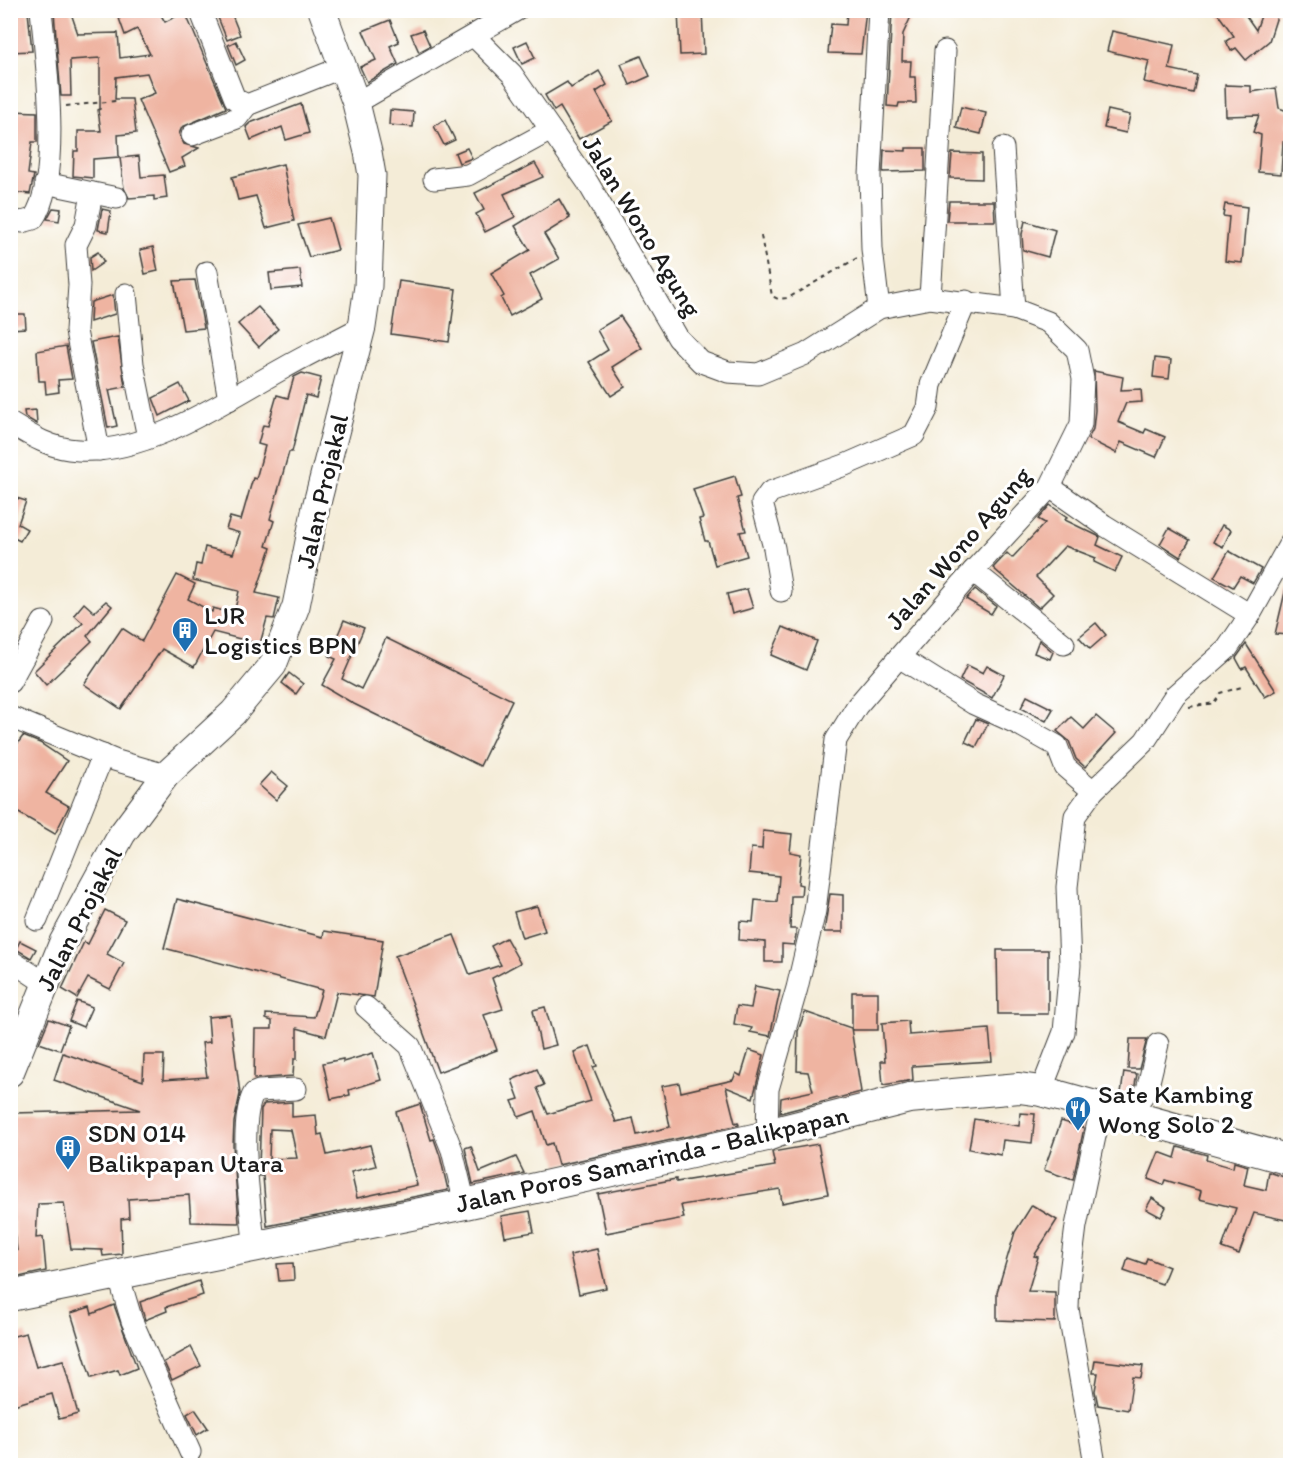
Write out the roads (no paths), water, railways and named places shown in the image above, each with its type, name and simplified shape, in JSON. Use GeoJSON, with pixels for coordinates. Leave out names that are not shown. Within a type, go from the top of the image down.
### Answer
{"type":"FeatureCollection","features":[{"type":"Feature","properties":{"kind":"highway","name":"Jalan Poros Samarinda - Balikpapan"},"geometry":{"type":"LineString","coordinates":[[10,1296],[465,1204],[767,1136],[909,1098],[1019,1088],[1041,1091],[1290,1160]]}},
{"type":"Feature","properties":{"kind":"main road","name":"Jalan Projakal"},"geometry":{"type":"LineString","coordinates":[[10,1073],[63,942],[122,834],[166,775],[233,713],[273,665],[296,606],[316,507],[362,327],[368,285],[372,175],[356,102],[322,10]]}},
{"type":"Feature","properties":{"kind":"street"},"geometry":{"type":"LineString","coordinates":[[10,220],[22,222],[33,219],[39,211],[45,183],[48,108],[41,10]]}},
{"type":"Feature","properties":{"kind":"street"},"geometry":{"type":"LineString","coordinates":[[200,10],[235,99],[247,105]]}},
{"type":"Feature","properties":{"kind":"street"},"geometry":{"type":"LineString","coordinates":[[356,102],[517,10]]}},
{"type":"Feature","properties":{"kind":"street"},"geometry":{"type":"LineString","coordinates":[[879,10],[870,175],[872,249],[879,308]]}},
{"type":"Feature","properties":{"kind":"street","name":"Jalan Wono Agung"},"geometry":{"type":"LineString","coordinates":[[474,36],[512,74],[588,183],[678,338],[701,362],[728,372],[758,374],[806,354],[879,308],[930,298],[1014,309],[1048,322],[1077,350],[1083,379],[1081,424],[1050,487],[973,571],[857,706],[836,740],[815,911],[797,988],[768,1089],[767,1136]]}},
{"type":"Feature","properties":{"kind":"street"},"geometry":{"type":"LineString","coordinates":[[930,298],[936,169],[945,51]]}},
{"type":"Feature","properties":{"kind":"street"},"geometry":{"type":"LineString","coordinates":[[192,135],[237,118],[247,105],[343,68]]}},
{"type":"Feature","properties":{"kind":"street"},"geometry":{"type":"LineString","coordinates":[[434,179],[468,176],[551,130]]}},
{"type":"Feature","properties":{"kind":"street"},"geometry":{"type":"LineString","coordinates":[[1004,148],[1014,309]]}},
{"type":"Feature","properties":{"kind":"street"},"geometry":{"type":"LineString","coordinates":[[45,183],[117,198]]}},
{"type":"Feature","properties":{"kind":"street"},"geometry":{"type":"LineString","coordinates":[[92,193],[86,225],[76,244],[79,285],[76,332],[99,450]]}},
{"type":"Feature","properties":{"kind":"street"},"geometry":{"type":"LineString","coordinates":[[207,272],[229,400]]}},
{"type":"Feature","properties":{"kind":"street"},"geometry":{"type":"LineString","coordinates":[[126,294],[133,364],[148,438]]}},
{"type":"Feature","properties":{"kind":"street"},"geometry":{"type":"LineString","coordinates":[[781,591],[762,503],[770,492],[845,465],[914,435],[928,408],[932,385],[966,301]]}},
{"type":"Feature","properties":{"kind":"street"},"geometry":{"type":"LineString","coordinates":[[10,423],[41,442],[76,450],[99,450],[148,438],[204,415],[285,367],[362,327]]}},
{"type":"Feature","properties":{"kind":"street"},"geometry":{"type":"LineString","coordinates":[[1050,487],[1114,531],[1250,615]]}},
{"type":"Feature","properties":{"kind":"street"},"geometry":{"type":"LineString","coordinates":[[1041,1091],[1064,1032],[1070,965],[1067,887],[1072,828],[1076,816],[1094,791],[1145,741],[1175,695],[1227,649],[1250,615],[1290,543]]}},
{"type":"Feature","properties":{"kind":"street"},"geometry":{"type":"LineString","coordinates":[[973,571],[1064,644]]}},
{"type":"Feature","properties":{"kind":"street"},"geometry":{"type":"LineString","coordinates":[[10,682],[43,622]]}},
{"type":"Feature","properties":{"kind":"street"},"geometry":{"type":"LineString","coordinates":[[899,657],[974,704],[1058,746],[1065,767],[1094,791]]}},
{"type":"Feature","properties":{"kind":"street"},"geometry":{"type":"LineString","coordinates":[[10,717],[103,755],[166,775]]}},
{"type":"Feature","properties":{"kind":"street"},"geometry":{"type":"LineString","coordinates":[[37,920],[103,755]]}},
{"type":"Feature","properties":{"kind":"street"},"geometry":{"type":"LineString","coordinates":[[10,960],[45,983]]}},
{"type":"Feature","properties":{"kind":"street"},"geometry":{"type":"LineString","coordinates":[[366,1007],[410,1046],[452,1150],[465,1204]]}},
{"type":"Feature","properties":{"kind":"street"},"geometry":{"type":"LineString","coordinates":[[1095,1464],[1068,1309],[1068,1281],[1076,1226],[1114,1112],[1147,1090],[1158,1044]]}},
{"type":"Feature","properties":{"kind":"street"},"geometry":{"type":"LineString","coordinates":[[255,1248],[245,1152],[250,1102],[254,1093],[259,1091],[296,1089]]}},
{"type":"Feature","properties":{"kind":"street"},"geometry":{"type":"LineString","coordinates":[[118,1274],[132,1321],[190,1452]]}},
{"type":"Feature","properties":{"kind":"place","name":"LJR Logistics BPN"},"geometry":{"type":"Point","coordinates":[185,653]}},
{"type":"Feature","properties":{"kind":"place","name":"Sate Kambing Wong Solo 2"},"geometry":{"type":"Point","coordinates":[1078,1132]}},
{"type":"Feature","properties":{"kind":"place","name":"SDN 014 Balikpapan Utara"},"geometry":{"type":"Point","coordinates":[68,1171]}}]}
